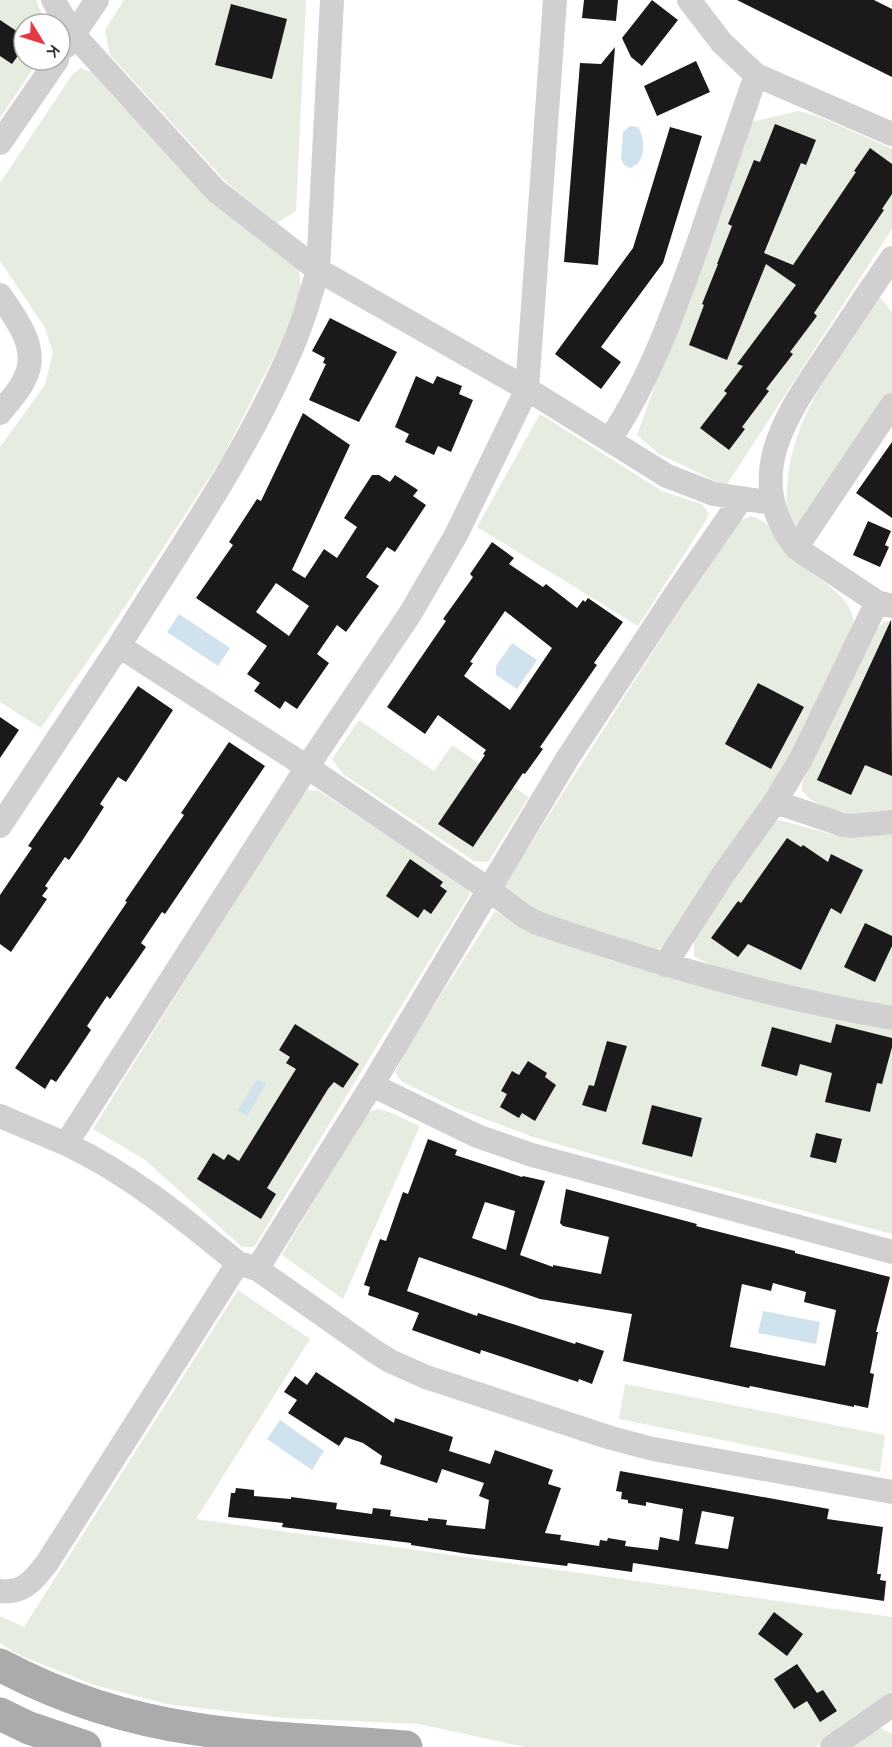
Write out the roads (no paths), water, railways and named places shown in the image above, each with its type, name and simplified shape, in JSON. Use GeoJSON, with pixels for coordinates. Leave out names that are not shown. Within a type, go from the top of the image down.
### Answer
{"type":"FeatureCollection","features":[{"type":"Feature","properties":{"kind":"main road"},"geometry":{"type":"LineString","coordinates":[[0,1665],[26,1679],[70,1696],[121,1713],[166,1723],[243,1734],[406,1747]]}},
{"type":"Feature","properties":{"kind":"main road"},"geometry":{"type":"LineString","coordinates":[[0,1714],[29,1728],[85,1747]]}},
{"type":"Feature","properties":{"kind":"street"},"geometry":{"type":"LineString","coordinates":[[53,0],[74,35],[216,190],[318,270],[527,389],[667,476],[714,494],[772,503]]}},
{"type":"Feature","properties":{"kind":"street"},"geometry":{"type":"LineString","coordinates":[[72,38],[98,0]]}},
{"type":"Feature","properties":{"kind":"street"},"geometry":{"type":"LineString","coordinates":[[0,826],[119,646],[242,448],[287,361],[318,270],[332,0]]}},
{"type":"Feature","properties":{"kind":"street"},"geometry":{"type":"LineString","coordinates":[[66,1144],[307,767],[410,614],[456,535],[527,389],[555,0]]}},
{"type":"Feature","properties":{"kind":"street"},"geometry":{"type":"LineString","coordinates":[[689,0],[722,43],[756,75],[892,134]]}},
{"type":"Feature","properties":{"kind":"street"},"geometry":{"type":"LineString","coordinates":[[0,143],[49,72]]}},
{"type":"Feature","properties":{"kind":"street"},"geometry":{"type":"LineString","coordinates":[[610,439],[632,405],[644,380],[678,297],[756,75]]}},
{"type":"Feature","properties":{"kind":"street"},"geometry":{"type":"LineString","coordinates":[[665,965],[717,883],[776,802],[884,604],[796,548],[779,523],[772,503],[772,470],[781,430],[802,391],[889,274]]}},
{"type":"Feature","properties":{"kind":"street"},"geometry":{"type":"LineString","coordinates":[[0,295],[25,336],[29,350],[29,366],[25,379],[0,413]]}},
{"type":"Feature","properties":{"kind":"street"},"geometry":{"type":"LineString","coordinates":[[796,548],[892,405]]}},
{"type":"Feature","properties":{"kind":"street"},"geometry":{"type":"LineString","coordinates":[[0,1591],[9,1592],[22,1589],[36,1578],[372,1085],[567,759],[742,498]]}},
{"type":"Feature","properties":{"kind":"street"},"geometry":{"type":"LineString","coordinates":[[119,646],[307,767],[537,923],[665,965],[755,990],[892,1018]]}},
{"type":"Feature","properties":{"kind":"street"},"geometry":{"type":"LineString","coordinates":[[776,802],[843,825],[892,822]]}},
{"type":"Feature","properties":{"kind":"street"},"geometry":{"type":"LineString","coordinates":[[372,1085],[477,1136],[532,1155],[892,1252]]}},
{"type":"Feature","properties":{"kind":"street"},"geometry":{"type":"LineString","coordinates":[[0,1116],[66,1144],[126,1177],[248,1266],[374,1351],[426,1377],[611,1438],[653,1449],[892,1492]]}},
{"type":"Feature","properties":{"kind":"street"},"geometry":{"type":"LineString","coordinates":[[832,1747],[892,1705]]}},
{"type":"Feature","properties":{"kind":"water"},"geometry":{"type":"Polygon","coordinates":[[[630,126],[638,127],[641,132],[643,150],[639,162],[630,168],[624,165],[621,159],[623,132],[630,126]]]}},
{"type":"Feature","properties":{"kind":"water"},"geometry":{"type":"Polygon","coordinates":[[[179,614],[230,648],[218,666],[167,632],[179,614]]]}},
{"type":"Feature","properties":{"kind":"water"},"geometry":{"type":"Polygon","coordinates":[[[512,643],[537,660],[517,689],[496,675],[496,666],[512,643]]]}},
{"type":"Feature","properties":{"kind":"water"},"geometry":{"type":"Polygon","coordinates":[[[257,1079],[266,1084],[247,1116],[238,1110],[257,1079]]]}},
{"type":"Feature","properties":{"kind":"water"},"geometry":{"type":"Polygon","coordinates":[[[763,1311],[820,1322],[816,1344],[758,1333],[763,1311]]]}},
{"type":"Feature","properties":{"kind":"water"},"geometry":{"type":"Polygon","coordinates":[[[280,1420],[324,1451],[312,1470],[267,1439],[280,1420]]]}}]}
